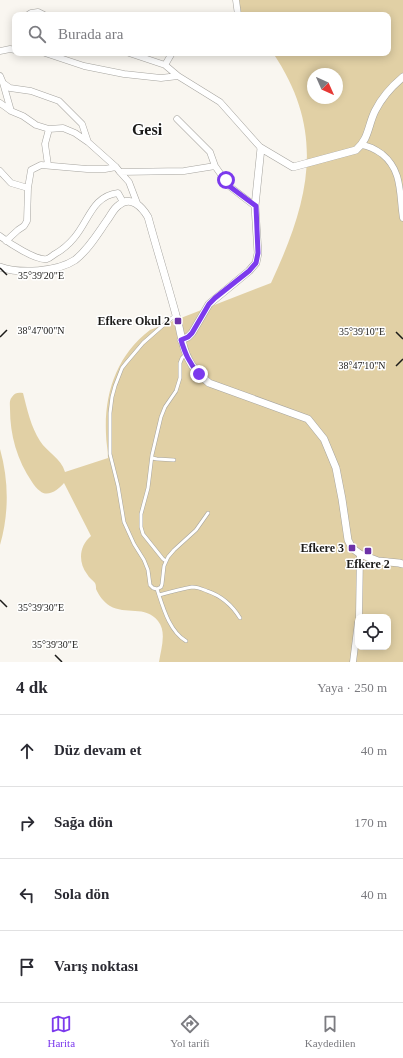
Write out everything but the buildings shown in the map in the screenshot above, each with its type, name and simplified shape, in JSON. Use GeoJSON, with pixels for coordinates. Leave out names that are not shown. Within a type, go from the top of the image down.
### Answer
{"type":"FeatureCollection","features":[{"type":"Feature","properties":{"kind":"street"},"geometry":{"type":"LineString","coordinates":[[236,0],[238,12]]}},
{"type":"Feature","properties":{"kind":"street"},"geometry":{"type":"LineString","coordinates":[[0,51],[12,49]]}},
{"type":"Feature","properties":{"kind":"street"},"geometry":{"type":"LineString","coordinates":[[54,56],[84,66],[124,74],[161,78],[178,76]]}},
{"type":"Feature","properties":{"kind":"street"},"geometry":{"type":"LineString","coordinates":[[138,56],[165,65],[178,76],[220,102],[261,148],[293,167],[356,150],[365,140],[375,112],[383,96],[403,78]]}},
{"type":"Feature","properties":{"kind":"street"},"geometry":{"type":"LineString","coordinates":[[165,65],[170,56]]}},
{"type":"Feature","properties":{"kind":"street"},"geometry":{"type":"LineString","coordinates":[[0,76],[12,111]]}},
{"type":"Feature","properties":{"kind":"street"},"geometry":{"type":"LineString","coordinates":[[3,83],[10,88],[31,91],[59,102],[82,124],[88,142]]}},
{"type":"Feature","properties":{"kind":"street"},"geometry":{"type":"LineString","coordinates":[[0,103],[36,125],[49,129],[62,128],[75,133],[88,142],[118,169],[129,182],[137,203]]}},
{"type":"Feature","properties":{"kind":"street"},"geometry":{"type":"LineString","coordinates":[[177,118],[210,152],[215,166],[229,186],[256,206]]}},
{"type":"Feature","properties":{"kind":"street"},"geometry":{"type":"LineString","coordinates":[[48,165],[45,144],[49,129]]}},
{"type":"Feature","properties":{"kind":"street"},"geometry":{"type":"LineString","coordinates":[[362,145],[369,146],[380,153],[396,170],[403,218]]}},
{"type":"Feature","properties":{"kind":"street"},"geometry":{"type":"LineString","coordinates":[[181,340],[188,337],[192,333],[209,304],[249,271],[256,263],[258,253],[256,206],[261,148]]}},
{"type":"Feature","properties":{"kind":"street"},"geometry":{"type":"LineString","coordinates":[[6,241],[24,226],[27,221],[28,188],[31,170],[41,165],[87,170],[118,169],[184,171],[215,166]]}},
{"type":"Feature","properties":{"kind":"street"},"geometry":{"type":"LineString","coordinates":[[0,171],[11,183],[28,188]]}},
{"type":"Feature","properties":{"kind":"street"},"geometry":{"type":"LineString","coordinates":[[0,236],[14,246],[37,258],[47,259],[60,251],[75,237],[91,210],[104,197],[118,193],[123,202]]}},
{"type":"Feature","properties":{"kind":"street"},"geometry":{"type":"LineString","coordinates":[[0,267],[32,271],[60,267],[74,260],[85,251],[119,205],[128,201],[137,203],[144,209],[148,217],[176,315],[181,340],[192,367],[209,382],[308,420],[324,439],[336,468],[348,540],[352,548],[360,554],[378,561],[399,562],[403,564]]}},
{"type":"Feature","properties":{"kind":"street"},"geometry":{"type":"LineString","coordinates":[[359,614],[360,554]]}},
{"type":"Feature","properties":{"kind":"street"},"geometry":{"type":"LineString","coordinates":[[353,662],[355,646]]}},
{"type":"Feature","properties":{"kind":"lane"},"geometry":{"type":"LineString","coordinates":[[176,315],[143,343],[126,363],[120,374],[111,402],[110,454],[118,486],[124,522],[144,560],[148,570],[150,585],[157,589],[174,631],[179,637],[186,641]]}},
{"type":"Feature","properties":{"kind":"lane"},"geometry":{"type":"LineString","coordinates":[[166,561],[145,538],[141,527],[141,514],[148,488],[152,458],[161,417],[165,407],[176,391],[180,378],[180,363],[186,354]]}},
{"type":"Feature","properties":{"kind":"lane"},"geometry":{"type":"LineString","coordinates":[[152,458],[174,460]]}},
{"type":"Feature","properties":{"kind":"lane"},"geometry":{"type":"LineString","coordinates":[[157,589],[161,587],[162,584],[166,561],[174,550],[196,530],[208,513]]}},
{"type":"Feature","properties":{"kind":"lane"},"geometry":{"type":"LineString","coordinates":[[159,595],[193,587],[200,588],[214,593],[225,600],[240,618]]}},
{"type":"Feature","properties":{"kind":"shaded area"},"geometry":{"type":"Polygon","coordinates":[[[235,0],[403,0],[403,662],[159,662],[163,635],[161,625],[158,621],[148,613],[116,609],[110,606],[102,599],[96,589],[95,583],[84,569],[81,559],[82,549],[84,544],[91,536],[64,483],[53,492],[46,494],[35,486],[27,474],[18,456],[13,438],[10,419],[11,398],[16,393],[23,393],[37,436],[43,445],[57,459],[65,472],[108,458],[106,437],[107,404],[115,376],[129,351],[150,330],[271,283],[284,253],[295,224],[303,195],[306,167],[306,139],[301,111],[290,82],[275,56],[391,56],[391,12],[234,11],[235,0]]]}},
{"type":"Feature","properties":{"kind":"shaded area"},"geometry":{"type":"Polygon","coordinates":[[[0,449],[5,473],[7,497],[5,521],[0,545],[0,449]]]}},
{"type":"Feature","properties":{"kind":"place","name":"Efkere Okul 2"},"geometry":{"type":"Point","coordinates":[178,321]}},
{"type":"Feature","properties":{"kind":"place","name":"Efkere 3"},"geometry":{"type":"Point","coordinates":[352,548]}},
{"type":"Feature","properties":{"kind":"place","name":"Efkere 2"},"geometry":{"type":"Point","coordinates":[368,551]}},
{"type":"Feature","properties":{"kind":"district","name":"Gesi"},"geometry":{"type":"Point","coordinates":[147,129]}},
{"type":"Feature","properties":{"kind":"route"},"geometry":{"type":"LineString","coordinates":[[199,374],[192,367],[181,340],[188,337],[192,333],[209,304],[249,271],[256,263],[258,253],[256,206],[229,186],[226,180]]}}]}
